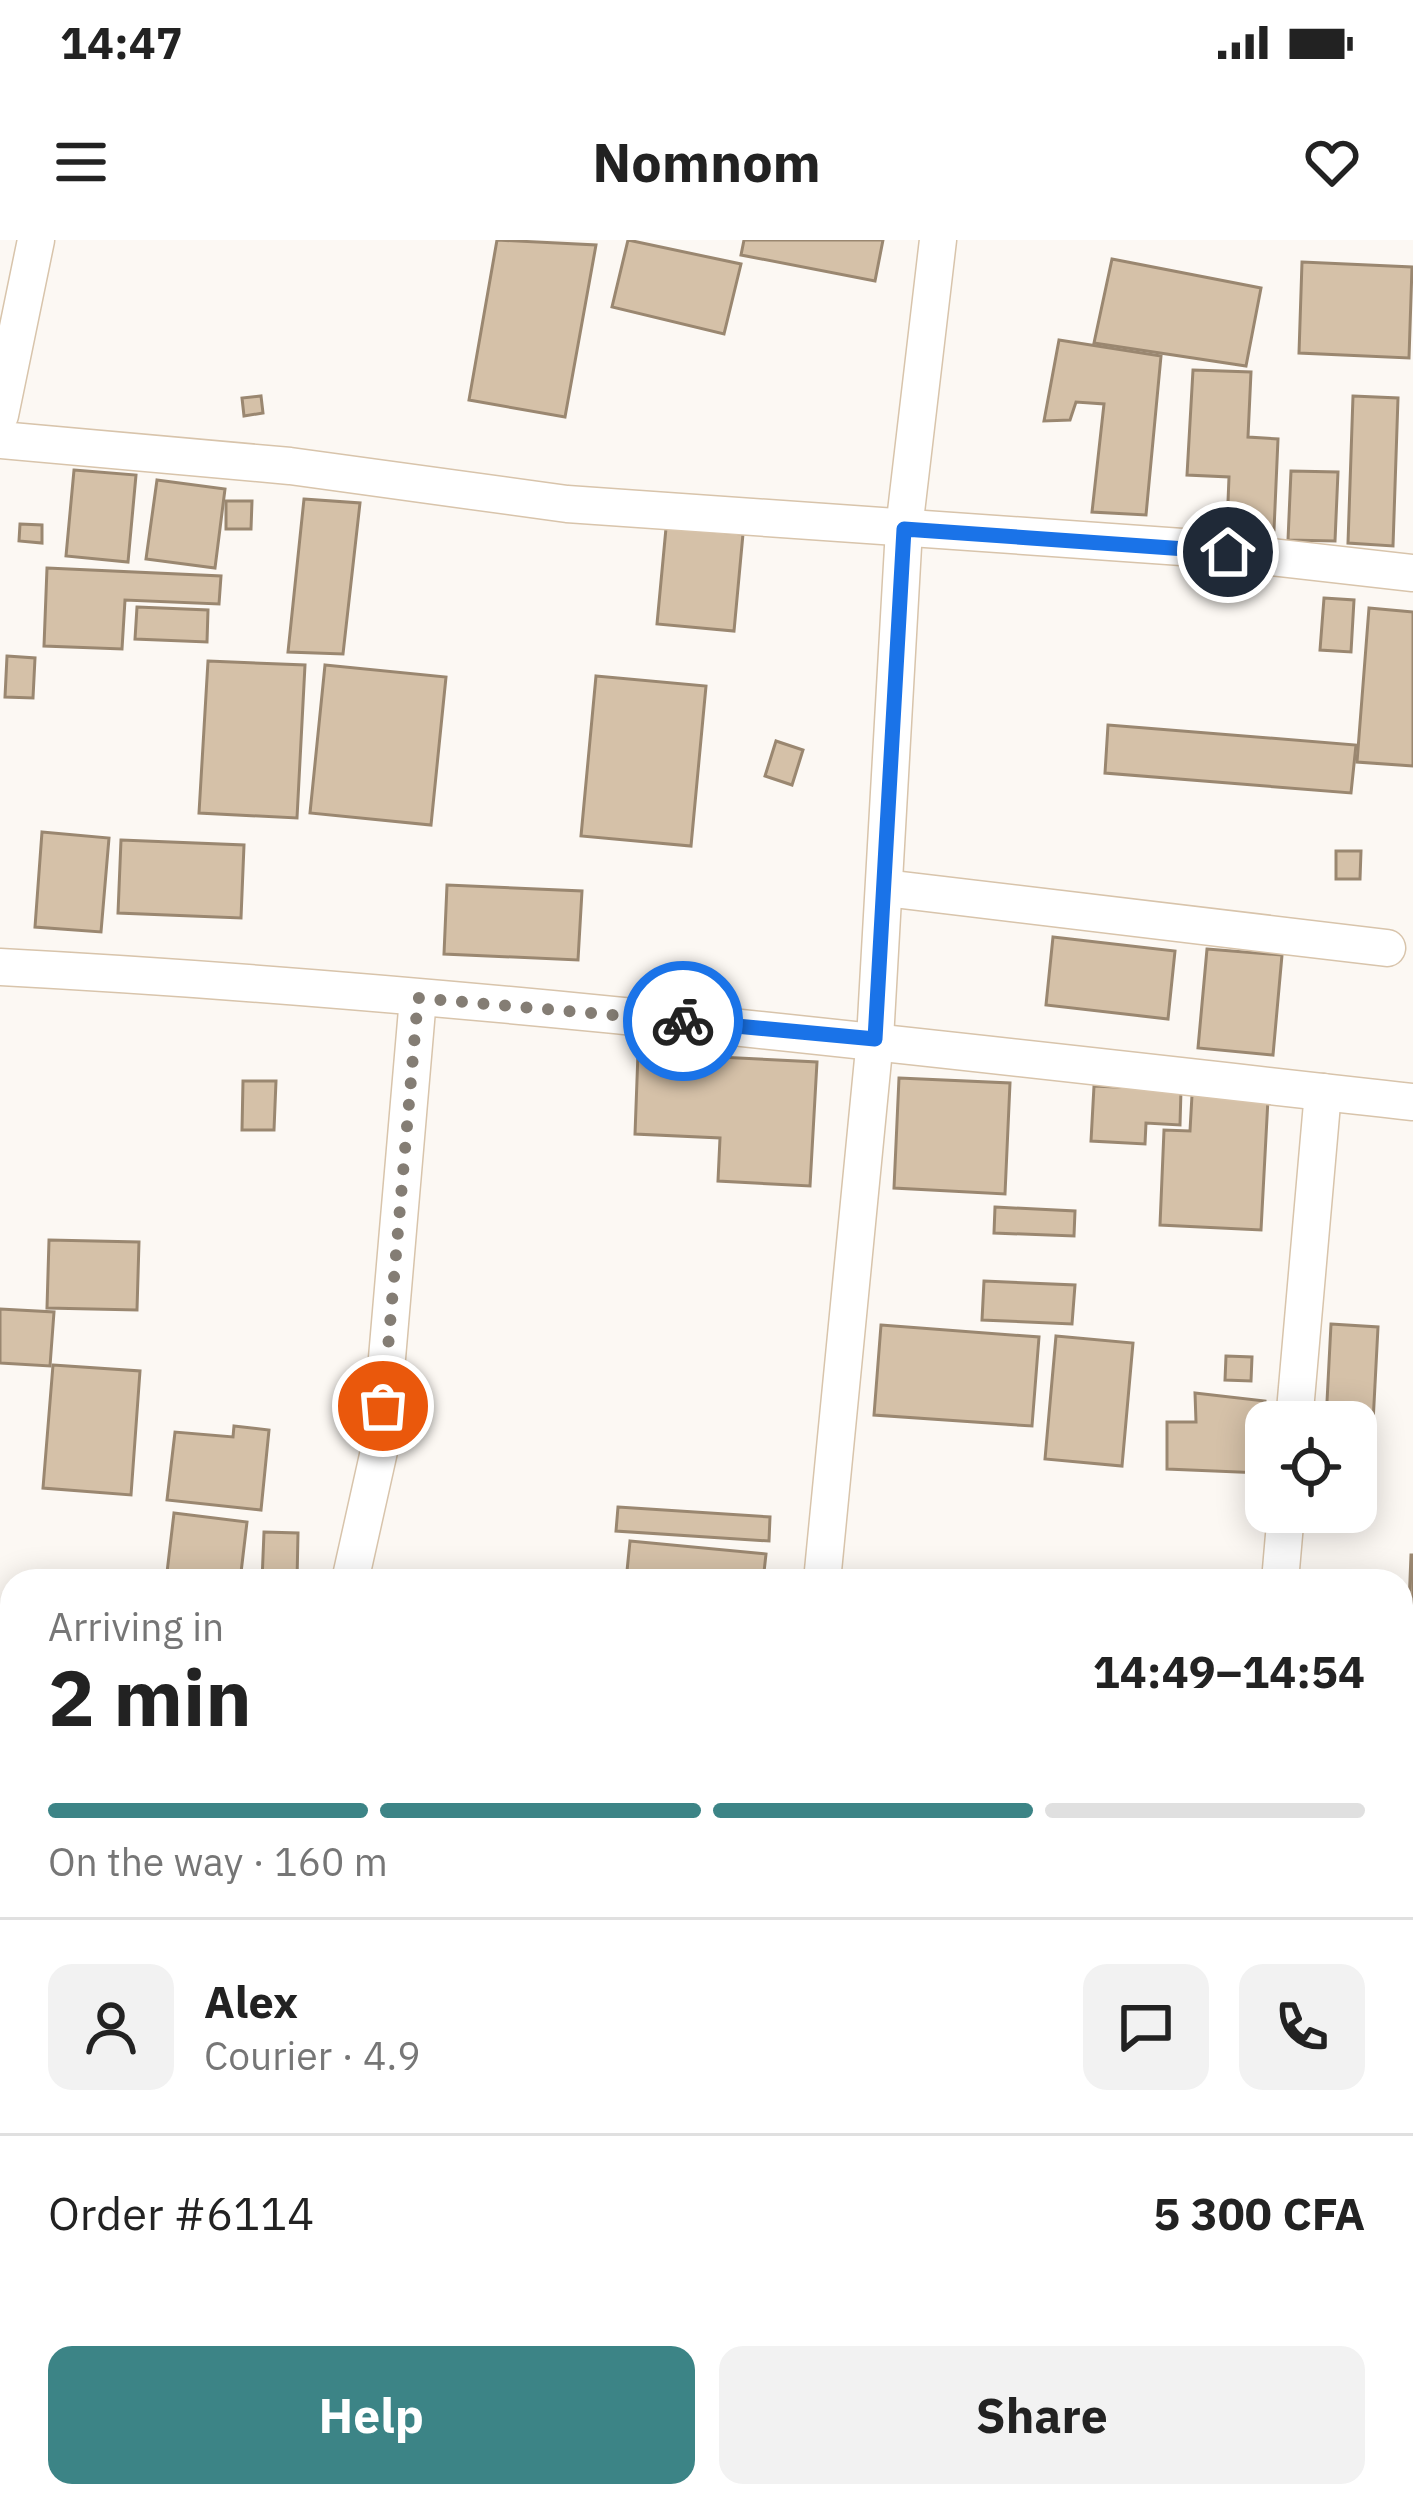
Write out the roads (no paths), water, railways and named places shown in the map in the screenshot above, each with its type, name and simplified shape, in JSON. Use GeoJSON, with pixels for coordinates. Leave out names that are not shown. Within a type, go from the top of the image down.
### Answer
{"type":"FeatureCollection","features":[{"type":"Feature","properties":{"kind":"street"},"geometry":{"type":"LineString","coordinates":[[0,415],[4,364],[36,240]]}},
{"type":"Feature","properties":{"kind":"street"},"geometry":{"type":"LineString","coordinates":[[823,1569],[875,1039],[904,529],[938,240]]}},
{"type":"Feature","properties":{"kind":"street"},"geometry":{"type":"LineString","coordinates":[[0,440],[290,466],[567,504],[1182,547],[1413,573]]}},
{"type":"Feature","properties":{"kind":"street"},"geometry":{"type":"LineString","coordinates":[[885,888],[1387,948]]}},
{"type":"Feature","properties":{"kind":"street"},"geometry":{"type":"LineString","coordinates":[[0,967],[875,1039],[1413,1102]]}},
{"type":"Feature","properties":{"kind":"street"},"geometry":{"type":"LineString","coordinates":[[353,1569],[379,1451],[418,998]]}},
{"type":"Feature","properties":{"kind":"street"},"geometry":{"type":"LineString","coordinates":[[1296,1401],[1322,1092]]}},
{"type":"Feature","properties":{"kind":"street"},"geometry":{"type":"LineString","coordinates":[[1281,1569],[1284,1533]]}}]}
